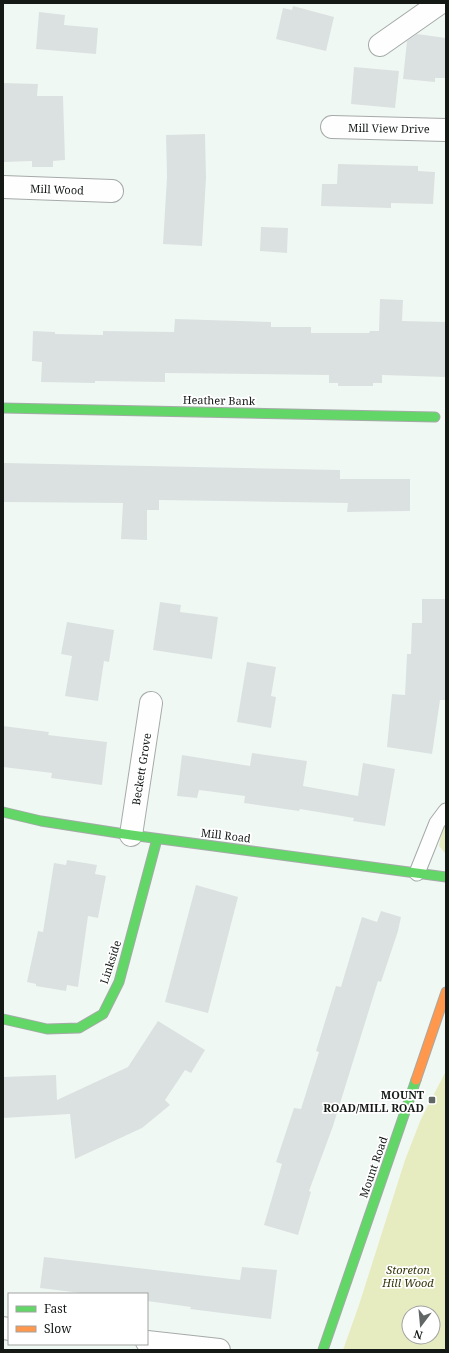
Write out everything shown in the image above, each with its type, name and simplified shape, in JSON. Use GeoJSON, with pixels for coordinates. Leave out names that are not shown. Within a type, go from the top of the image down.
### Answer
{"type":"FeatureCollection","features":[{"type":"Feature","properties":{"kind":"street"},"geometry":{"type":"LineString","coordinates":[[380,45],[440,3]]}},
{"type":"Feature","properties":{"kind":"street","name":"Mill View Drive"},"geometry":{"type":"LineString","coordinates":[[332,127],[446,130]]}},
{"type":"Feature","properties":{"kind":"street","name":"Mill Wood"},"geometry":{"type":"LineString","coordinates":[[3,187],[112,191]]}},
{"type":"Feature","properties":{"kind":"street","name":"Heather Bank"},"geometry":{"type":"LineString","coordinates":[[3,408],[435,417]]}},
{"type":"Feature","properties":{"kind":"street","name":"Beckett Grove"},"geometry":{"type":"LineString","coordinates":[[131,835],[151,703]]}},
{"type":"Feature","properties":{"kind":"street","name":"Mill Road"},"geometry":{"type":"LineString","coordinates":[[3,812],[41,821],[131,835],[446,877]]}},
{"type":"Feature","properties":{"kind":"street","name":"Linkside"},"geometry":{"type":"LineString","coordinates":[[3,1019],[47,1029],[78,1028],[103,1014],[119,982],[157,838]]}},
{"type":"Feature","properties":{"kind":"street","name":"Mount Road"},"geometry":{"type":"LineString","coordinates":[[323,1350],[446,992]]}},
{"type":"Feature","properties":{"kind":"street"},"geometry":{"type":"LineString","coordinates":[[148,1342],[218,1350]]}},
{"type":"Feature","properties":{"kind":"lane"},"geometry":{"type":"LineString","coordinates":[[417,873],[437,823],[446,811]]}},
{"type":"Feature","properties":{"kind":"green space"},"geometry":{"type":"Polygon","coordinates":[[[446,821],[446,854],[439,846],[443,825],[446,821]]]}},
{"type":"Feature","properties":{"kind":"green space","name":"Storeton Hill Wood"},"geometry":{"type":"Polygon","coordinates":[[[446,1071],[446,1350],[343,1350],[359,1305],[405,1160],[421,1119],[446,1071]]]}},
{"type":"Feature","properties":{"kind":"building"},"geometry":{"type":"Polygon","coordinates":[[[293,6],[334,17],[326,51],[276,39],[283,8],[292,10],[293,6]]]}},
{"type":"Feature","properties":{"kind":"building"},"geometry":{"type":"Polygon","coordinates":[[[39,12],[65,15],[64,25],[98,28],[96,54],[36,49],[39,12]]]}},
{"type":"Feature","properties":{"kind":"building"},"geometry":{"type":"Polygon","coordinates":[[[417,34],[446,38],[446,78],[435,78],[435,82],[403,79],[407,41],[417,34]]]}},
{"type":"Feature","properties":{"kind":"building"},"geometry":{"type":"Polygon","coordinates":[[[354,67],[399,71],[395,108],[351,104],[354,67]]]}},
{"type":"Feature","properties":{"kind":"building"},"geometry":{"type":"Polygon","coordinates":[[[3,83],[38,84],[37,96],[63,96],[65,160],[53,161],[53,167],[32,167],[32,161],[4,162],[3,83]]]}},
{"type":"Feature","properties":{"kind":"building"},"geometry":{"type":"Polygon","coordinates":[[[205,134],[206,178],[202,246],[163,244],[167,177],[166,135],[205,134]]]}},
{"type":"Feature","properties":{"kind":"building"},"geometry":{"type":"Polygon","coordinates":[[[338,164],[418,166],[418,171],[435,172],[433,204],[391,203],[391,208],[321,206],[322,184],[337,184],[338,164]]]}},
{"type":"Feature","properties":{"kind":"building"},"geometry":{"type":"Polygon","coordinates":[[[261,227],[288,228],[287,253],[260,251],[261,227]]]}},
{"type":"Feature","properties":{"kind":"building"},"geometry":{"type":"Polygon","coordinates":[[[380,299],[403,300],[402,321],[446,322],[446,377],[382,375],[382,383],[373,383],[373,386],[338,386],[338,383],[329,383],[329,375],[165,373],[165,382],[41,382],[42,362],[32,361],[33,331],[55,332],[55,334],[103,335],[103,331],[174,332],[175,319],[271,322],[271,327],[311,327],[311,333],[369,333],[370,331],[379,331],[380,299]]]}},
{"type":"Feature","properties":{"kind":"building"},"geometry":{"type":"Polygon","coordinates":[[[4,463],[340,470],[340,479],[410,479],[410,511],[347,512],[348,503],[159,500],[159,510],[147,510],[147,540],[121,539],[123,503],[3,502],[4,463]]]}},
{"type":"Feature","properties":{"kind":"building"},"geometry":{"type":"Polygon","coordinates":[[[422,599],[446,599],[446,700],[440,700],[432,754],[387,747],[392,694],[405,695],[407,654],[411,654],[412,623],[422,623],[422,599]]]}},
{"type":"Feature","properties":{"kind":"building"},"geometry":{"type":"Polygon","coordinates":[[[160,602],[181,605],[180,612],[218,617],[212,659],[153,650],[160,602]]]}},
{"type":"Feature","properties":{"kind":"building"},"geometry":{"type":"Polygon","coordinates":[[[67,622],[114,630],[109,662],[104,661],[98,701],[65,696],[72,656],[61,654],[67,622]]]}},
{"type":"Feature","properties":{"kind":"building"},"geometry":{"type":"Polygon","coordinates":[[[247,662],[276,667],[271,696],[276,697],[271,728],[237,722],[247,662]]]}},
{"type":"Feature","properties":{"kind":"building"},"geometry":{"type":"Polygon","coordinates":[[[3,726],[49,732],[48,735],[107,742],[102,785],[51,778],[52,773],[3,767],[3,726]]]}},
{"type":"Feature","properties":{"kind":"building"},"geometry":{"type":"Polygon","coordinates":[[[252,753],[307,761],[303,786],[358,796],[363,763],[395,769],[385,826],[353,821],[354,818],[300,809],[299,811],[244,803],[245,796],[199,790],[197,798],[177,796],[182,755],[250,766],[252,753]]]}},
{"type":"Feature","properties":{"kind":"building"},"geometry":{"type":"Polygon","coordinates":[[[67,860],[97,865],[95,874],[106,876],[98,918],[88,916],[78,987],[67,985],[66,991],[36,986],[36,984],[27,982],[38,931],[43,932],[54,863],[66,865],[67,860]]]}},
{"type":"Feature","properties":{"kind":"building"},"geometry":{"type":"Polygon","coordinates":[[[196,885],[238,897],[208,1013],[165,1002],[196,885]]]}},
{"type":"Feature","properties":{"kind":"building"},"geometry":{"type":"Polygon","coordinates":[[[381,911],[401,917],[398,931],[381,982],[378,981],[333,1126],[309,1191],[311,1192],[298,1235],[264,1225],[282,1164],[276,1162],[294,1108],[301,1109],[319,1052],[316,1051],[336,986],[341,987],[362,917],[377,922],[381,911]]]}},
{"type":"Feature","properties":{"kind":"building"},"geometry":{"type":"Polygon","coordinates":[[[158,1021],[205,1050],[191,1073],[185,1070],[165,1100],[170,1105],[142,1128],[75,1159],[70,1114],[3,1118],[3,1077],[56,1075],[57,1100],[128,1067],[158,1021]]]}},
{"type":"Feature","properties":{"kind":"building"},"geometry":{"type":"Polygon","coordinates":[[[44,1257],[240,1280],[242,1267],[277,1270],[271,1319],[190,1309],[191,1307],[148,1301],[148,1293],[82,1293],[40,1288],[44,1257]]]}},
{"type":"Feature","properties":{"kind":"traffic: fast"},"geometry":{"type":"LineString","coordinates":[[3,408],[435,417]]}},
{"type":"Feature","properties":{"kind":"traffic: fast"},"geometry":{"type":"LineString","coordinates":[[3,812],[41,821],[131,835],[446,877]]}},
{"type":"Feature","properties":{"kind":"traffic: fast"},"geometry":{"type":"LineString","coordinates":[[3,1019],[47,1029],[79,1028],[103,1014],[119,982],[157,839]]}},
{"type":"Feature","properties":{"kind":"traffic: fast"},"geometry":{"type":"LineString","coordinates":[[323,1350],[416,1080]]}},
{"type":"Feature","properties":{"kind":"traffic: slow"},"geometry":{"type":"LineString","coordinates":[[416,1080],[446,992]]}},
{"type":"Feature","properties":{"kind":"place","name":"MOUNT ROAD/MILL ROAD"},"geometry":{"type":"Point","coordinates":[432,1100]}}]}
